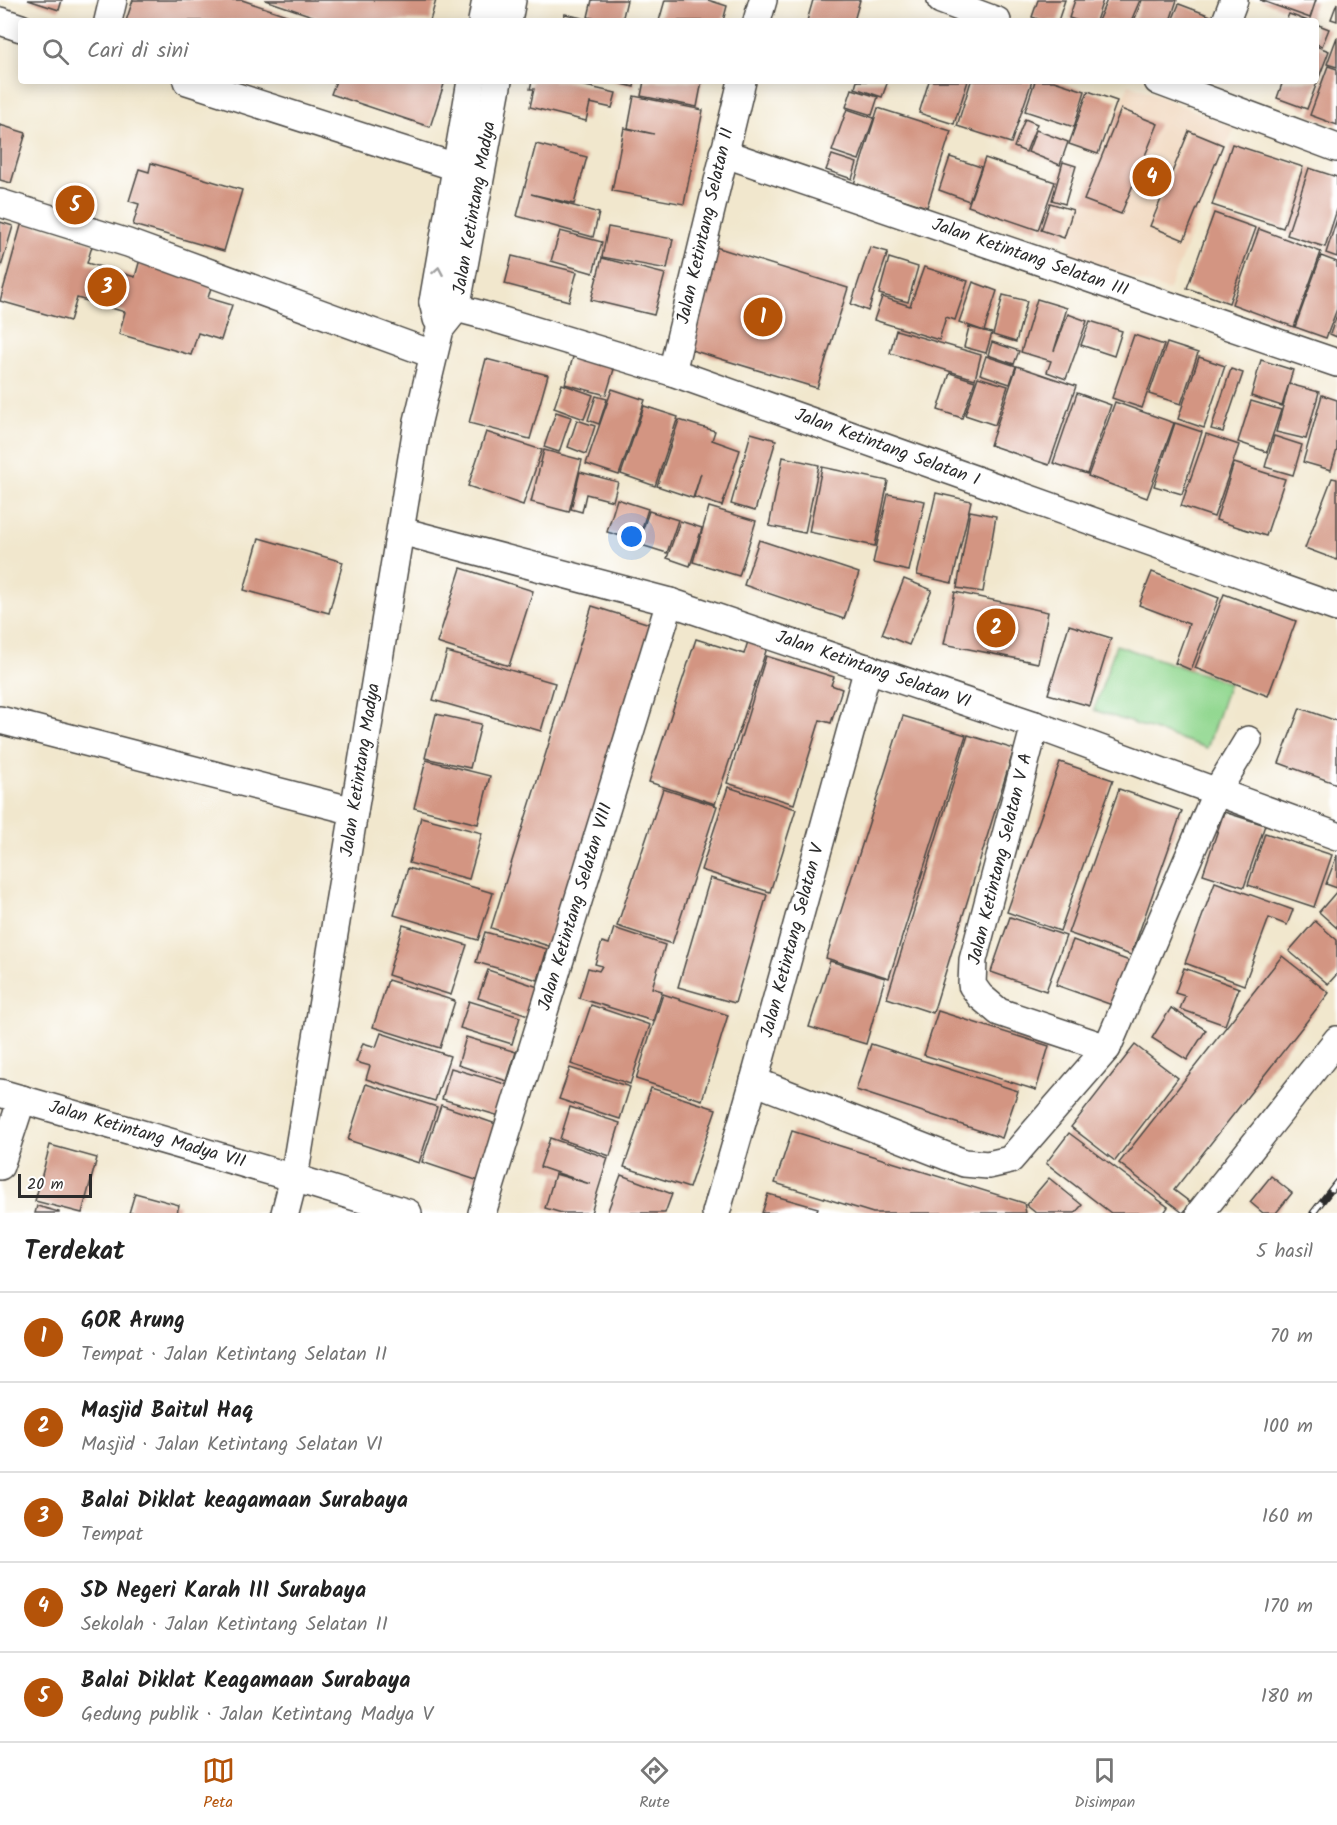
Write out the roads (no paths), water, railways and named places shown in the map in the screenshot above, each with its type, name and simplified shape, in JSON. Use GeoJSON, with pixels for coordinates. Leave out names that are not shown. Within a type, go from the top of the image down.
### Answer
{"type":"FeatureCollection","features":[{"type":"Feature","properties":{"kind":"street"},"geometry":{"type":"LineString","coordinates":[[109,18],[113,0]]}},
{"type":"Feature","properties":{"kind":"street"},"geometry":{"type":"LineString","coordinates":[[483,18],[486,0]]}},
{"type":"Feature","properties":{"kind":"street"},"geometry":{"type":"LineString","coordinates":[[509,18],[512,0]]}},
{"type":"Feature","properties":{"kind":"street"},"geometry":{"type":"LineString","coordinates":[[758,18],[763,0]]}},
{"type":"Feature","properties":{"kind":"street"},"geometry":{"type":"LineString","coordinates":[[941,0],[989,18]]}},
{"type":"Feature","properties":{"kind":"street"},"geometry":{"type":"LineString","coordinates":[[1227,18],[1234,0]]}},
{"type":"Feature","properties":{"kind":"street"},"geometry":{"type":"LineString","coordinates":[[0,21],[18,27]]}},
{"type":"Feature","properties":{"kind":"street"},"geometry":{"type":"LineString","coordinates":[[196,84],[456,167]]}},
{"type":"Feature","properties":{"kind":"street","name":"Jalan Ketintang Madya"},"geometry":{"type":"LineString","coordinates":[[440,323],[456,167],[470,84]]}},
{"type":"Feature","properties":{"kind":"street","name":"Jalan Ketintang Madya"},"geometry":{"type":"LineString","coordinates":[[285,1213],[294,1178],[418,421],[497,84]]}},
{"type":"Feature","properties":{"kind":"street","name":"Jalan Ketintang Selatan II"},"geometry":{"type":"LineString","coordinates":[[672,372],[741,84]]}},
{"type":"Feature","properties":{"kind":"street"},"geometry":{"type":"LineString","coordinates":[[1176,84],[1201,88],[1337,148]]}},
{"type":"Feature","properties":{"kind":"street","name":"Jalan Ketintang Selatan III"},"geometry":{"type":"LineString","coordinates":[[723,153],[1337,363]]}},
{"type":"Feature","properties":{"kind":"street","name":"Jalan Ketintang Selatan I"},"geometry":{"type":"LineString","coordinates":[[0,203],[128,243],[440,323],[672,372],[1337,608]]}},
{"type":"Feature","properties":{"kind":"street","name":"Jalan Ketintang Selatan VI"},"geometry":{"type":"LineString","coordinates":[[400,531],[670,602],[1035,725],[1337,836]]}},
{"type":"Feature","properties":{"kind":"street","name":"Jalan Ketintang Selatan VIII"},"geometry":{"type":"LineString","coordinates":[[482,1213],[670,602]]}},
{"type":"Feature","properties":{"kind":"street","name":"Jalan Ketintang Selatan V"},"geometry":{"type":"LineString","coordinates":[[716,1213],[868,668]]}},
{"type":"Feature","properties":{"kind":"street"},"geometry":{"type":"LineString","coordinates":[[0,720],[354,811]]}},
{"type":"Feature","properties":{"kind":"street","name":"Jalan Ketintang Selatan V A"},"geometry":{"type":"LineString","coordinates":[[1035,725],[973,960],[972,985],[980,996],[999,1012],[1107,1048]]}},
{"type":"Feature","properties":{"kind":"street"},"geometry":{"type":"LineString","coordinates":[[754,1082],[964,1163],[988,1165],[1010,1160],[1107,1048],[1217,790],[1248,740]]}},
{"type":"Feature","properties":{"kind":"street"},"geometry":{"type":"LineString","coordinates":[[1200,1213],[1337,1040]]}},
{"type":"Feature","properties":{"kind":"street"},"geometry":{"type":"LineString","coordinates":[[0,1166],[11,1096]]}},
{"type":"Feature","properties":{"kind":"street","name":"Jalan Ketintang Madya VII"},"geometry":{"type":"LineString","coordinates":[[11,1096],[408,1213]]}},
{"type":"Feature","properties":{"kind":"railway"},"geometry":{"type":"LineString","coordinates":[[1313,1213],[1337,1182]]}},
{"type":"Feature","properties":{"kind":"place","name":"SD Negeri Karah III Surabaya"},"geometry":{"type":"Point","coordinates":[1152,177]}},
{"type":"Feature","properties":{"kind":"place","name":"Balai Diklat Keagamaan Surabaya"},"geometry":{"type":"Point","coordinates":[75,205]}},
{"type":"Feature","properties":{"kind":"place","name":"Balai Diklat keagamaan Surabaya"},"geometry":{"type":"Point","coordinates":[107,287]}},
{"type":"Feature","properties":{"kind":"place","name":"GOR Arung"},"geometry":{"type":"Point","coordinates":[763,317]}},
{"type":"Feature","properties":{"kind":"place","name":"Masjid Baitul Haq"},"geometry":{"type":"Point","coordinates":[996,628]}}]}
